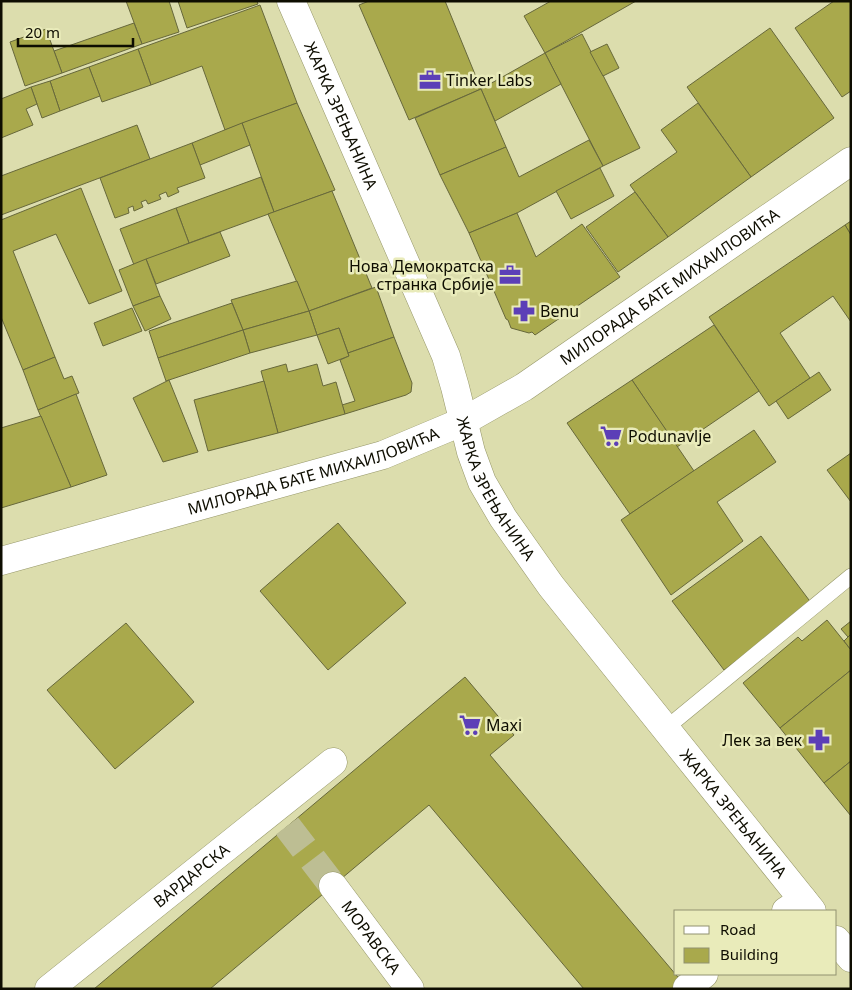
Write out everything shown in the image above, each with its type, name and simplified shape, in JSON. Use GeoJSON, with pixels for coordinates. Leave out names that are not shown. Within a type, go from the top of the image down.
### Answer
{"type":"FeatureCollection","features":[{"type":"Feature","properties":{"kind":"street","name":"ЖАРКА ЗРЕЊАНИНА"},"geometry":{"type":"LineString","coordinates":[[291,1],[446,356],[456,387],[471,452],[482,482],[502,518],[551,586],[665,730],[800,907]]}},
{"type":"Feature","properties":{"kind":"street","name":"МИЛОРАДА БАТЕ МИХАИЛОВИЋА"},"geometry":{"type":"LineString","coordinates":[[1,561],[383,455],[464,421],[524,387],[851,161]]}},
{"type":"Feature","properties":{"kind":"street","name":"ВАРДАРСКА"},"geometry":{"type":"LineString","coordinates":[[49,989],[280,818],[333,762]]}},
{"type":"Feature","properties":{"kind":"street","name":"МОРАВСКА"},"geometry":{"type":"LineString","coordinates":[[333,886],[410,989]]}},
{"type":"Feature","properties":{"kind":"street"},"geometry":{"type":"LineString","coordinates":[[837,941],[851,958]]}},
{"type":"Feature","properties":{"kind":"lane"},"geometry":{"type":"LineString","coordinates":[[665,730],[851,576]]}},
{"type":"Feature","properties":{"kind":"building"},"geometry":{"type":"Polygon","coordinates":[[[126,1],[169,1],[179,32],[142,44],[126,1]]]}},
{"type":"Feature","properties":{"kind":"building"},"geometry":{"type":"Polygon","coordinates":[[[178,1],[257,1],[258,4],[187,28],[178,1]]]}},
{"type":"Feature","properties":{"kind":"building"},"geometry":{"type":"Polygon","coordinates":[[[369,1],[445,1],[481,89],[409,120],[359,5],[369,1]]]}},
{"type":"Feature","properties":{"kind":"building"},"geometry":{"type":"Polygon","coordinates":[[[551,1],[636,1],[545,53],[524,16],[551,1]]]}},
{"type":"Feature","properties":{"kind":"building"},"geometry":{"type":"Polygon","coordinates":[[[834,1],[851,2],[851,91],[842,97],[795,28],[834,1]]]}},
{"type":"Feature","properties":{"kind":"building"},"geometry":{"type":"Polygon","coordinates":[[[260,5],[297,103],[225,130],[202,66],[151,85],[138,49],[260,5]]]}},
{"type":"Feature","properties":{"kind":"building"},"geometry":{"type":"Polygon","coordinates":[[[134,23],[142,44],[62,73],[54,51],[134,23]]]}},
{"type":"Feature","properties":{"kind":"building"},"geometry":{"type":"Polygon","coordinates":[[[770,28],[834,118],[751,177],[687,87],[770,28]]]}},
{"type":"Feature","properties":{"kind":"building"},"geometry":{"type":"Polygon","coordinates":[[[46,29],[62,73],[25,86],[10,42],[46,29]]]}},
{"type":"Feature","properties":{"kind":"building"},"geometry":{"type":"Polygon","coordinates":[[[582,34],[640,148],[603,166],[545,53],[582,34]]]}},
{"type":"Feature","properties":{"kind":"building"},"geometry":{"type":"Polygon","coordinates":[[[607,44],[619,68],[603,76],[590,52],[607,44]]]}},
{"type":"Feature","properties":{"kind":"building"},"geometry":{"type":"Polygon","coordinates":[[[138,49],[151,85],[102,102],[89,67],[138,49]]]}},
{"type":"Feature","properties":{"kind":"building"},"geometry":{"type":"Polygon","coordinates":[[[545,53],[561,84],[495,121],[481,89],[545,53]]]}},
{"type":"Feature","properties":{"kind":"building"},"geometry":{"type":"Polygon","coordinates":[[[89,67],[100,96],[60,111],[50,81],[89,67]]]}},
{"type":"Feature","properties":{"kind":"building"},"geometry":{"type":"Polygon","coordinates":[[[50,81],[60,111],[42,118],[31,87],[50,81]]]}},
{"type":"Feature","properties":{"kind":"building"},"geometry":{"type":"Polygon","coordinates":[[[31,87],[37,104],[26,109],[33,125],[1,138],[1,99],[31,87]]]}},
{"type":"Feature","properties":{"kind":"building"},"geometry":{"type":"Polygon","coordinates":[[[481,89],[506,147],[440,175],[415,118],[481,89]]]}},
{"type":"Feature","properties":{"kind":"building"},"geometry":{"type":"Polygon","coordinates":[[[297,103],[335,190],[274,212],[242,123],[297,103]]]}},
{"type":"Feature","properties":{"kind":"building"},"geometry":{"type":"Polygon","coordinates":[[[698,103],[751,177],[668,237],[630,185],[677,152],[661,130],[698,103]]]}},
{"type":"Feature","properties":{"kind":"building"},"geometry":{"type":"Polygon","coordinates":[[[242,123],[250,145],[200,165],[192,143],[242,123]]]}},
{"type":"Feature","properties":{"kind":"building"},"geometry":{"type":"Polygon","coordinates":[[[137,125],[150,159],[1,215],[1,176],[137,125]]]}},
{"type":"Feature","properties":{"kind":"building"},"geometry":{"type":"Polygon","coordinates":[[[589,140],[603,166],[517,213],[469,233],[440,175],[506,147],[519,177],[589,140]]]}},
{"type":"Feature","properties":{"kind":"building"},"geometry":{"type":"Polygon","coordinates":[[[192,143],[205,178],[177,188],[179,192],[168,197],[166,192],[159,195],[161,199],[148,204],[146,200],[141,202],[143,207],[134,211],[133,206],[128,208],[129,213],[115,218],[100,178],[192,143]]]}},
{"type":"Feature","properties":{"kind":"building"},"geometry":{"type":"Polygon","coordinates":[[[600,168],[614,196],[571,219],[556,191],[600,168]]]}},
{"type":"Feature","properties":{"kind":"building"},"geometry":{"type":"Polygon","coordinates":[[[261,177],[274,212],[189,243],[176,208],[261,177]]]}},
{"type":"Feature","properties":{"kind":"building"},"geometry":{"type":"Polygon","coordinates":[[[81,188],[122,291],[89,304],[56,234],[13,251],[55,357],[23,370],[1,317],[1,220],[81,188]]]}},
{"type":"Feature","properties":{"kind":"building"},"geometry":{"type":"Polygon","coordinates":[[[332,191],[372,288],[309,311],[268,214],[332,191]]]}},
{"type":"Feature","properties":{"kind":"building"},"geometry":{"type":"Polygon","coordinates":[[[635,192],[668,237],[618,272],[586,227],[635,192]]]}},
{"type":"Feature","properties":{"kind":"building"},"geometry":{"type":"Polygon","coordinates":[[[176,208],[189,243],[134,265],[120,229],[176,208]]]}},
{"type":"Feature","properties":{"kind":"building"},"geometry":{"type":"Polygon","coordinates":[[[517,213],[536,257],[582,224],[620,277],[535,335],[532,332],[529,333],[511,328],[469,233],[517,213]]]}},
{"type":"Feature","properties":{"kind":"building"},"geometry":{"type":"Polygon","coordinates":[[[851,221],[851,235],[845,225],[851,221]]]}},
{"type":"Feature","properties":{"kind":"building"},"geometry":{"type":"Polygon","coordinates":[[[845,225],[851,235],[851,322],[833,296],[780,333],[810,378],[769,406],[709,317],[845,225]]]}},
{"type":"Feature","properties":{"kind":"building"},"geometry":{"type":"Polygon","coordinates":[[[220,232],[230,256],[156,284],[146,259],[220,232]]]}},
{"type":"Feature","properties":{"kind":"building"},"geometry":{"type":"Polygon","coordinates":[[[146,259],[160,296],[133,306],[119,270],[146,259]]]}},
{"type":"Feature","properties":{"kind":"building"},"geometry":{"type":"Polygon","coordinates":[[[297,281],[309,311],[243,330],[231,300],[297,281]]]}},
{"type":"Feature","properties":{"kind":"building"},"geometry":{"type":"Polygon","coordinates":[[[376,287],[394,337],[348,353],[339,328],[317,335],[309,311],[376,287]]]}},
{"type":"Feature","properties":{"kind":"building"},"geometry":{"type":"Polygon","coordinates":[[[160,296],[171,319],[145,331],[133,306],[160,296]]]}},
{"type":"Feature","properties":{"kind":"building"},"geometry":{"type":"Polygon","coordinates":[[[232,303],[243,330],[158,358],[149,331],[232,303]]]}},
{"type":"Feature","properties":{"kind":"building"},"geometry":{"type":"Polygon","coordinates":[[[132,308],[142,331],[103,346],[94,323],[132,308]]]}},
{"type":"Feature","properties":{"kind":"building"},"geometry":{"type":"Polygon","coordinates":[[[309,311],[317,335],[250,353],[243,330],[309,311]]]}},
{"type":"Feature","properties":{"kind":"building"},"geometry":{"type":"Polygon","coordinates":[[[714,325],[759,391],[677,447],[632,380],[714,325]]]}},
{"type":"Feature","properties":{"kind":"building"},"geometry":{"type":"Polygon","coordinates":[[[339,328],[349,356],[328,364],[317,335],[339,328]]]}},
{"type":"Feature","properties":{"kind":"building"},"geometry":{"type":"Polygon","coordinates":[[[243,330],[250,353],[166,381],[158,358],[243,330]]]}},
{"type":"Feature","properties":{"kind":"building"},"geometry":{"type":"Polygon","coordinates":[[[394,337],[412,383],[411,392],[345,414],[342,405],[355,401],[340,360],[349,356],[348,353],[394,337]]]}},
{"type":"Feature","properties":{"kind":"building"},"geometry":{"type":"Polygon","coordinates":[[[55,357],[64,379],[72,376],[79,393],[38,410],[23,370],[55,357]]]}},
{"type":"Feature","properties":{"kind":"building"},"geometry":{"type":"Polygon","coordinates":[[[286,364],[288,372],[317,364],[323,386],[336,382],[345,414],[278,433],[261,371],[286,364]]]}},
{"type":"Feature","properties":{"kind":"building"},"geometry":{"type":"Polygon","coordinates":[[[819,372],[831,390],[788,419],[776,401],[819,372]]]}},
{"type":"Feature","properties":{"kind":"building"},"geometry":{"type":"Polygon","coordinates":[[[169,380],[198,452],[163,462],[133,398],[169,380]]]}},
{"type":"Feature","properties":{"kind":"building"},"geometry":{"type":"Polygon","coordinates":[[[632,380],[694,471],[630,514],[567,423],[632,380]]]}},
{"type":"Feature","properties":{"kind":"building"},"geometry":{"type":"Polygon","coordinates":[[[264,381],[278,433],[208,451],[194,400],[264,381]]]}},
{"type":"Feature","properties":{"kind":"building"},"geometry":{"type":"Polygon","coordinates":[[[76,394],[107,475],[71,487],[38,410],[76,394]]]}},
{"type":"Feature","properties":{"kind":"building"},"geometry":{"type":"Polygon","coordinates":[[[41,416],[71,487],[1,508],[1,428],[41,416]]]}},
{"type":"Feature","properties":{"kind":"building"},"geometry":{"type":"Polygon","coordinates":[[[754,430],[776,462],[717,502],[743,541],[671,595],[621,520],[754,430]]]}},
{"type":"Feature","properties":{"kind":"building"},"geometry":{"type":"Polygon","coordinates":[[[851,453],[851,502],[827,470],[851,453]]]}},
{"type":"Feature","properties":{"kind":"building"},"geometry":{"type":"Polygon","coordinates":[[[338,523],[406,603],[328,670],[260,591],[338,523]]]}},
{"type":"Feature","properties":{"kind":"building"},"geometry":{"type":"Polygon","coordinates":[[[761,536],[812,604],[724,670],[672,601],[761,536]]]}},
{"type":"Feature","properties":{"kind":"building"},"geometry":{"type":"Polygon","coordinates":[[[827,620],[851,650],[851,670],[780,728],[743,683],[798,637],[802,641],[827,620]]]}},
{"type":"Feature","properties":{"kind":"building"},"geometry":{"type":"Polygon","coordinates":[[[851,621],[851,634],[848,637],[841,629],[851,621]]]}},
{"type":"Feature","properties":{"kind":"building"},"geometry":{"type":"Polygon","coordinates":[[[126,623],[194,702],[115,769],[47,690],[126,623]]]}},
{"type":"Feature","properties":{"kind":"building"},"geometry":{"type":"Polygon","coordinates":[[[851,634],[851,650],[844,641],[851,634]]]}},
{"type":"Feature","properties":{"kind":"building"},"geometry":{"type":"Polygon","coordinates":[[[851,670],[851,761],[824,783],[780,728],[851,670]]]}},
{"type":"Feature","properties":{"kind":"building"},"geometry":{"type":"Polygon","coordinates":[[[465,677],[514,735],[490,755],[674,972],[674,975],[676,975],[688,989],[584,989],[429,805],[210,989],[94,989],[465,677]]]}},
{"type":"Feature","properties":{"kind":"building"},"geometry":{"type":"Polygon","coordinates":[[[851,761],[851,816],[824,783],[851,761]]]}},
{"type":"Feature","properties":{"kind":"tunnel"},"geometry":{"type":"LineString","coordinates":[[287,826],[333,886]]}},
{"type":"Feature","properties":{"kind":"place","name":"Tinker Labs"},"geometry":{"type":"Point","coordinates":[430,80]}},
{"type":"Feature","properties":{"kind":"place","name":"Нова Демократска странка Србије"},"geometry":{"type":"Point","coordinates":[510,275]}},
{"type":"Feature","properties":{"kind":"place","name":"Benu"},"geometry":{"type":"Point","coordinates":[524,311]}},
{"type":"Feature","properties":{"kind":"place","name":"Podunavlje"},"geometry":{"type":"Point","coordinates":[611,436]}},
{"type":"Feature","properties":{"kind":"place","name":"Maxi"},"geometry":{"type":"Point","coordinates":[470,725]}},
{"type":"Feature","properties":{"kind":"place","name":"Лек за век"},"geometry":{"type":"Point","coordinates":[819,740]}}]}
